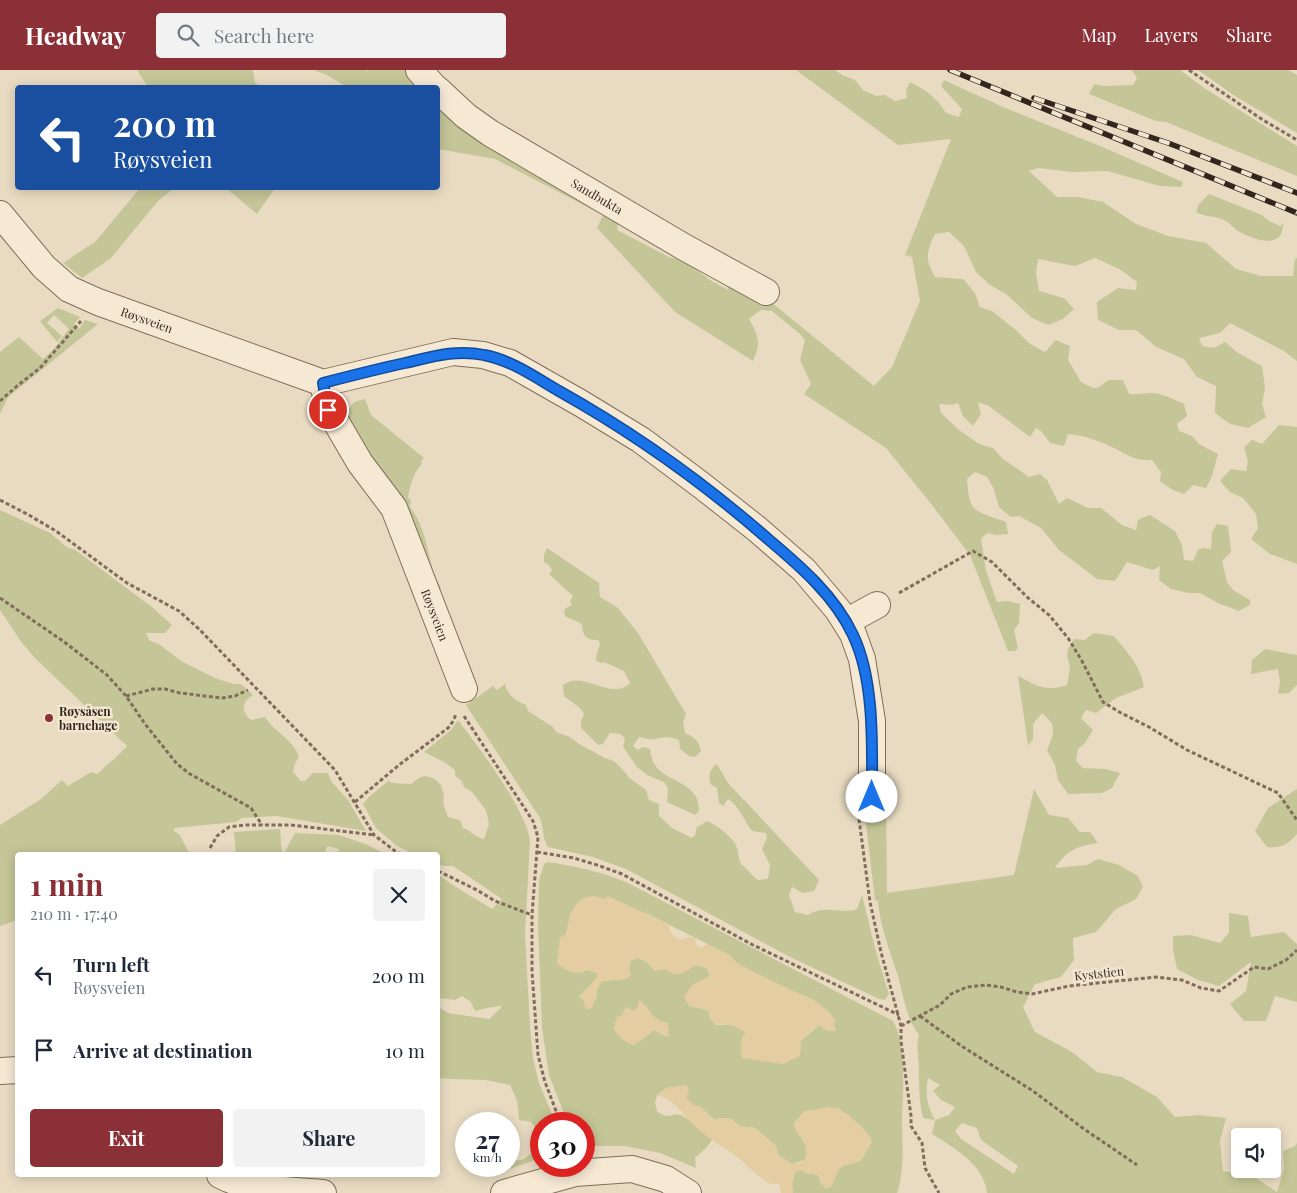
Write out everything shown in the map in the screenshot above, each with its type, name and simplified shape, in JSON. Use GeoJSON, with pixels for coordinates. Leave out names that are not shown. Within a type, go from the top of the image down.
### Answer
{"type":"FeatureCollection","features":[{"type":"Feature","properties":{"kind":"street","name":"Sandbukta"},"geometry":{"type":"LineString","coordinates":[[418,70],[432,85]]}},
{"type":"Feature","properties":{"kind":"street","name":"Sandbukta"},"geometry":{"type":"LineString","coordinates":[[440,93],[466,116],[490,133],[684,247],[766,292]]}},
{"type":"Feature","properties":{"kind":"street","name":"Røysveien"},"geometry":{"type":"LineString","coordinates":[[0,214],[44,268],[69,288],[98,302],[323,383],[328,410],[360,463],[394,508],[461,697]]}},
{"type":"Feature","properties":{"kind":"street"},"geometry":{"type":"LineString","coordinates":[[323,383],[454,352],[484,355],[510,364],[582,404],[632,435],[701,484],[804,570],[838,610],[853,634],[862,659],[872,721],[865,804]]}},
{"type":"Feature","properties":{"kind":"street"},"geometry":{"type":"LineString","coordinates":[[846,622],[877,605]]}},
{"type":"Feature","properties":{"kind":"street"},"geometry":{"type":"LineString","coordinates":[[0,1071],[15,1070]]}},
{"type":"Feature","properties":{"kind":"street"},"geometry":{"type":"LineString","coordinates":[[504,1193],[575,1173],[632,1169],[666,1179],[688,1193]]}},
{"type":"Feature","properties":{"kind":"street"},"geometry":{"type":"LineString","coordinates":[[224,1177],[259,1187],[323,1193]]}},
{"type":"Feature","properties":{"kind":"path"},"geometry":{"type":"LineString","coordinates":[[1190,70],[1262,120],[1297,140]]}},
{"type":"Feature","properties":{"kind":"path"},"geometry":{"type":"LineString","coordinates":[[0,401],[40,368],[76,328]]}},
{"type":"Feature","properties":{"kind":"path"},"geometry":{"type":"LineString","coordinates":[[0,500],[56,532],[127,583],[179,611],[200,630],[336,770],[374,835],[397,852]]}},
{"type":"Feature","properties":{"kind":"path"},"geometry":{"type":"LineString","coordinates":[[877,605],[974,551],[978,553],[992,562],[1027,597],[1049,615],[1068,638],[1078,654],[1103,702],[1187,750],[1278,793],[1297,820]]}},
{"type":"Feature","properties":{"kind":"path"},"geometry":{"type":"LineString","coordinates":[[0,598],[107,675],[126,696],[176,764],[250,808],[262,824]]}},
{"type":"Feature","properties":{"kind":"path"},"geometry":{"type":"LineString","coordinates":[[126,696],[153,689],[165,689],[180,693],[222,698],[235,696],[248,690]]}},
{"type":"Feature","properties":{"kind":"path"},"geometry":{"type":"LineString","coordinates":[[355,802],[399,765],[448,728],[454,720],[461,697]]}},
{"type":"Feature","properties":{"kind":"path"},"geometry":{"type":"LineString","coordinates":[[461,697],[534,822],[538,837],[532,915],[532,971],[538,1055],[545,1082],[556,1112]]}},
{"type":"Feature","properties":{"kind":"path"},"geometry":{"type":"LineString","coordinates":[[865,804],[870,902],[881,952],[899,1015],[911,1126],[922,1143],[925,1168],[939,1193]]}},
{"type":"Feature","properties":{"kind":"path"},"geometry":{"type":"LineString","coordinates":[[210,848],[217,836],[229,827],[262,824],[299,825],[374,835]]}},
{"type":"Feature","properties":{"kind":"path"},"geometry":{"type":"LineString","coordinates":[[537,852],[574,858],[622,874],[753,944],[899,1015]]}},
{"type":"Feature","properties":{"kind":"path"},"geometry":{"type":"LineString","coordinates":[[440,872],[477,890],[494,901],[532,915]]}},
{"type":"Feature","properties":{"kind":"path","name":"Kyststien"},"geometry":{"type":"LineString","coordinates":[[901,1026],[940,1005],[951,994],[967,986],[986,985],[1032,994],[1069,986],[1156,978],[1182,980],[1201,988],[1219,991],[1254,967],[1268,968],[1286,960],[1297,950]]}},
{"type":"Feature","properties":{"kind":"path"},"geometry":{"type":"LineString","coordinates":[[920,1016],[963,1047],[1033,1091],[1137,1165]]}},
{"type":"Feature","properties":{"kind":"green space"},"geometry":{"type":"Polygon","coordinates":[[[137,70],[253,70],[255,83],[260,85],[147,85],[137,70]]]}},
{"type":"Feature","properties":{"kind":"green space"},"geometry":{"type":"Polygon","coordinates":[[[314,70],[406,70],[420,85],[344,85],[314,70]]]}},
{"type":"Feature","properties":{"kind":"green space"},"geometry":{"type":"Polygon","coordinates":[[[796,70],[835,70],[855,80],[863,90],[876,96],[885,95],[895,101],[907,98],[906,90],[910,82],[931,95],[946,113],[959,117],[962,109],[941,86],[944,80],[1003,107],[1183,182],[1181,187],[1160,186],[1107,171],[1072,172],[1038,168],[1029,171],[1057,197],[1078,197],[1103,202],[1136,224],[1168,236],[1206,243],[1236,269],[1261,276],[1293,276],[1295,259],[1297,258],[1297,361],[1284,351],[1230,323],[1220,333],[1199,338],[1202,346],[1214,348],[1225,342],[1238,353],[1262,366],[1265,388],[1262,404],[1266,417],[1248,428],[1230,424],[1215,413],[1216,386],[1197,377],[1184,359],[1156,347],[1136,330],[1119,330],[1098,320],[1097,302],[1118,288],[1136,290],[1137,282],[1121,270],[1095,258],[1075,266],[1038,259],[1036,273],[1039,291],[1064,298],[1074,309],[1063,319],[1048,325],[1032,318],[1006,294],[990,285],[976,272],[964,246],[949,232],[935,234],[928,251],[928,261],[935,277],[963,279],[975,293],[980,307],[992,311],[1030,344],[1045,352],[1056,340],[1070,346],[1068,360],[1081,382],[1093,388],[1098,388],[1108,380],[1123,380],[1129,394],[1159,394],[1184,404],[1187,416],[1177,424],[1179,431],[1192,436],[1199,444],[1218,454],[1212,476],[1206,488],[1193,485],[1184,494],[1173,490],[1160,481],[1161,472],[1152,460],[1133,458],[1093,439],[1068,434],[1064,446],[1050,443],[1041,431],[1036,428],[1030,437],[989,406],[978,402],[981,414],[973,426],[963,416],[958,403],[952,405],[939,404],[941,413],[959,430],[979,444],[993,448],[1002,458],[1029,477],[1040,474],[1047,480],[1059,504],[1067,498],[1088,508],[1101,508],[1122,525],[1136,530],[1138,520],[1150,515],[1175,531],[1182,545],[1184,560],[1193,561],[1198,550],[1203,548],[1211,549],[1212,532],[1217,524],[1228,526],[1231,552],[1222,561],[1227,582],[1233,590],[1250,600],[1250,605],[1239,611],[1218,603],[1200,593],[1188,593],[1171,589],[1159,580],[1160,566],[1153,570],[1127,562],[1115,581],[1097,579],[1059,550],[1041,528],[1019,516],[1011,517],[999,507],[993,487],[987,477],[975,472],[967,479],[971,504],[976,510],[1006,522],[1008,534],[996,535],[988,533],[981,538],[986,571],[997,602],[1008,601],[1020,604],[1019,623],[1014,630],[1018,649],[1008,651],[970,555],[932,505],[886,448],[804,394],[811,384],[800,360],[805,340],[800,334],[772,311],[761,310],[749,319],[758,340],[753,361],[675,312],[597,228],[603,215],[495,159],[440,149],[440,103],[618,224],[617,230],[669,257],[683,260],[710,280],[728,290],[728,283],[760,293],[874,386],[892,367],[920,301],[912,257],[905,255],[951,139],[898,145],[796,70]]]}},
{"type":"Feature","properties":{"kind":"green space"},"geometry":{"type":"Polygon","coordinates":[[[1132,70],[1180,70],[1204,88],[1297,146],[1297,176],[1166,122],[1156,121],[1089,94],[1094,84],[1103,86],[1133,85],[1137,78],[1132,70]]]}},
{"type":"Feature","properties":{"kind":"green space"},"geometry":{"type":"Polygon","coordinates":[[[1198,70],[1288,70],[1297,75],[1297,133],[1235,96],[1198,70]]]}},
{"type":"Feature","properties":{"kind":"green space"},"geometry":{"type":"Polygon","coordinates":[[[138,190],[172,190],[158,201],[111,258],[82,278],[63,263],[96,241],[138,190]]]}},
{"type":"Feature","properties":{"kind":"green space"},"geometry":{"type":"Polygon","coordinates":[[[228,190],[274,190],[257,214],[228,190]]]}},
{"type":"Feature","properties":{"kind":"green space"},"geometry":{"type":"Polygon","coordinates":[[[1209,194],[1262,215],[1280,226],[1284,223],[1281,234],[1273,240],[1261,240],[1238,231],[1222,219],[1196,212],[1199,204],[1209,194]]]}},
{"type":"Feature","properties":{"kind":"green space"},"geometry":{"type":"Polygon","coordinates":[[[58,308],[80,317],[74,324],[79,329],[85,320],[98,324],[8,397],[0,414],[0,352],[19,337],[43,359],[53,350],[69,329],[54,315],[47,323],[62,336],[57,342],[40,321],[58,308]]]}},
{"type":"Feature","properties":{"kind":"green space"},"geometry":{"type":"Polygon","coordinates":[[[365,399],[371,415],[424,458],[413,479],[408,497],[411,501],[410,507],[423,533],[436,578],[441,587],[439,590],[348,420],[349,409],[354,402],[365,399]]]}},
{"type":"Feature","properties":{"kind":"green space"},"geometry":{"type":"Polygon","coordinates":[[[1279,425],[1297,427],[1297,564],[1270,554],[1251,539],[1258,528],[1256,514],[1243,498],[1230,492],[1220,481],[1231,469],[1246,471],[1248,462],[1244,447],[1252,440],[1262,444],[1279,425]]]}},
{"type":"Feature","properties":{"kind":"green space"},"geometry":{"type":"Polygon","coordinates":[[[0,510],[50,533],[68,548],[74,549],[152,607],[172,625],[165,633],[146,633],[149,640],[160,645],[183,662],[215,678],[233,684],[241,684],[253,695],[244,704],[245,714],[251,720],[265,717],[296,751],[299,757],[293,772],[301,781],[305,781],[313,773],[328,773],[331,781],[348,800],[366,831],[277,816],[242,818],[236,822],[175,828],[173,830],[180,835],[188,852],[15,852],[15,921],[0,926],[0,825],[41,799],[62,780],[68,786],[91,772],[97,774],[127,746],[35,658],[22,643],[0,610],[0,510]]]}},
{"type":"Feature","properties":{"kind":"green space"},"geometry":{"type":"Polygon","coordinates":[[[547,548],[599,583],[600,597],[618,608],[638,633],[686,714],[683,722],[685,733],[696,740],[701,751],[695,757],[689,756],[680,749],[679,740],[673,738],[651,739],[639,737],[633,746],[638,750],[643,747],[650,749],[657,768],[665,775],[691,790],[698,802],[699,811],[695,815],[667,802],[668,788],[664,782],[647,775],[637,767],[623,747],[625,738],[620,734],[610,733],[603,744],[598,745],[581,728],[584,714],[580,708],[564,696],[563,685],[571,681],[579,681],[614,689],[622,688],[630,683],[624,671],[604,662],[596,661],[600,643],[598,640],[588,638],[584,634],[582,624],[565,616],[564,611],[572,605],[570,601],[573,596],[549,574],[552,570],[544,562],[547,548]]]}},
{"type":"Feature","properties":{"kind":"green space"},"geometry":{"type":"Polygon","coordinates":[[[1094,633],[1114,636],[1137,666],[1144,687],[1116,698],[1096,713],[1086,710],[1081,718],[1093,730],[1085,743],[1078,749],[1076,761],[1083,768],[1105,769],[1120,773],[1112,788],[1102,793],[1068,794],[1058,780],[1055,765],[1047,750],[1053,735],[1052,723],[1042,713],[1033,724],[1033,740],[1028,745],[1018,676],[1041,687],[1053,688],[1067,685],[1070,668],[1067,655],[1068,649],[1074,639],[1085,640],[1094,633]]]}},
{"type":"Feature","properties":{"kind":"green space"},"geometry":{"type":"Polygon","coordinates":[[[1265,649],[1297,655],[1297,685],[1289,693],[1278,694],[1280,682],[1278,669],[1251,674],[1252,660],[1265,649]]]}},
{"type":"Feature","properties":{"kind":"green space"},"geometry":{"type":"Polygon","coordinates":[[[505,684],[513,697],[526,705],[528,711],[553,727],[556,732],[570,737],[579,744],[614,761],[628,777],[646,790],[649,800],[659,804],[659,816],[672,828],[692,838],[697,827],[707,821],[711,823],[724,832],[735,844],[741,864],[758,880],[768,879],[770,865],[762,849],[767,838],[766,833],[752,831],[732,801],[728,799],[723,806],[719,803],[717,788],[710,784],[711,770],[717,764],[728,783],[819,880],[814,891],[803,893],[792,887],[789,895],[795,912],[808,915],[821,910],[851,911],[857,909],[862,895],[889,994],[885,1000],[879,999],[790,957],[626,869],[593,857],[548,847],[540,818],[466,705],[493,686],[497,690],[505,684]]]}},
{"type":"Feature","properties":{"kind":"green space"},"geometry":{"type":"Polygon","coordinates":[[[458,720],[512,797],[527,829],[530,842],[525,934],[530,1026],[533,1058],[539,1083],[551,1112],[530,1112],[530,1122],[520,1120],[517,1100],[510,1085],[485,1080],[440,1078],[440,1008],[448,1013],[489,1019],[501,1006],[475,1011],[471,1002],[462,996],[455,1000],[440,998],[440,876],[492,909],[502,899],[453,866],[440,865],[440,852],[410,852],[397,846],[376,828],[363,804],[388,781],[411,784],[420,777],[426,776],[435,779],[441,785],[444,796],[443,803],[448,817],[460,820],[463,828],[484,839],[489,824],[486,810],[472,792],[464,787],[461,780],[455,776],[455,770],[424,752],[451,730],[458,720]]]}},
{"type":"Feature","properties":{"kind":"green space"},"geometry":{"type":"Polygon","coordinates":[[[1034,789],[1049,815],[1068,818],[1080,832],[1090,832],[1098,843],[1073,850],[1055,868],[1087,865],[1098,859],[1119,865],[1138,876],[1143,887],[1136,899],[1116,909],[1096,932],[1073,938],[1074,960],[1061,977],[1035,984],[1023,1007],[1035,1032],[1072,1052],[1097,1072],[1122,1077],[1157,1097],[1175,1117],[1198,1115],[1226,1118],[1220,1141],[1223,1171],[1231,1172],[1231,1178],[1256,1178],[1277,1192],[1284,1169],[1283,1151],[1295,1146],[1297,1143],[1297,1193],[987,1193],[985,1183],[974,1165],[958,1151],[932,1134],[935,1120],[923,1118],[917,1051],[919,1035],[908,1015],[883,930],[878,901],[875,900],[864,807],[886,806],[887,893],[1014,875],[1034,789]],[[928,1078],[927,1100],[935,1120],[949,1115],[955,1107],[941,1100],[933,1091],[940,1085],[928,1078]],[[962,1123],[955,1131],[961,1139],[1014,1174],[1018,1166],[981,1140],[977,1128],[962,1123]]]}},
{"type":"Feature","properties":{"kind":"green space"},"geometry":{"type":"Polygon","coordinates":[[[1297,789],[1297,834],[1284,845],[1267,847],[1255,831],[1268,808],[1297,789]]]}},
{"type":"Feature","properties":{"kind":"green space"},"geometry":{"type":"Polygon","coordinates":[[[280,829],[282,852],[236,852],[234,832],[280,829]]]}},
{"type":"Feature","properties":{"kind":"green space"},"geometry":{"type":"Polygon","coordinates":[[[295,833],[339,835],[366,844],[381,852],[338,852],[339,849],[327,846],[325,852],[285,852],[295,833]]]}},
{"type":"Feature","properties":{"kind":"green space"},"geometry":{"type":"Polygon","coordinates":[[[547,862],[578,867],[626,882],[893,1021],[900,1043],[903,1069],[903,1148],[900,1184],[897,1193],[793,1193],[792,1183],[795,1172],[802,1170],[806,1173],[818,1175],[822,1185],[835,1177],[863,1128],[847,1114],[805,1111],[794,1123],[805,1143],[805,1160],[792,1164],[778,1155],[776,1146],[755,1128],[740,1126],[731,1119],[721,1118],[714,1120],[701,1107],[693,1105],[686,1098],[687,1085],[667,1088],[657,1095],[655,1103],[657,1111],[661,1114],[665,1116],[677,1114],[683,1116],[712,1140],[695,1158],[696,1168],[660,1153],[624,1146],[595,1146],[595,1112],[563,1112],[549,1075],[542,1028],[538,925],[539,880],[544,864],[547,862]],[[594,896],[571,912],[557,963],[571,971],[583,972],[587,970],[597,973],[598,975],[594,981],[579,997],[584,1002],[585,1009],[596,999],[597,989],[601,982],[609,979],[619,980],[629,970],[630,961],[638,958],[647,962],[655,971],[664,969],[674,974],[680,974],[696,965],[707,968],[710,976],[689,1006],[708,1010],[716,1025],[731,1025],[743,1030],[776,1062],[783,1064],[799,1048],[801,1041],[819,1025],[826,1030],[836,1031],[816,1002],[745,969],[736,963],[731,956],[648,914],[594,896]],[[646,1006],[638,1007],[634,1012],[617,1017],[614,1028],[622,1038],[634,1045],[654,1030],[667,1037],[660,1021],[651,1015],[646,1006]]]}},
{"type":"Feature","properties":{"kind":"green space"},"geometry":{"type":"Polygon","coordinates":[[[1229,913],[1248,916],[1251,937],[1284,932],[1297,944],[1297,1002],[1275,996],[1266,1021],[1244,1021],[1230,1004],[1246,991],[1251,962],[1219,986],[1198,980],[1177,969],[1173,950],[1173,936],[1191,935],[1220,943],[1229,933],[1229,913]]]}},
{"type":"Feature","properties":{"kind":"green space"},"geometry":{"type":"Polygon","coordinates":[[[530,1154],[530,1162],[520,1165],[520,1160],[530,1154]]]}},
{"type":"Feature","properties":{"kind":"sand"},"geometry":{"type":"Polygon","coordinates":[[[594,896],[605,899],[608,896],[668,924],[672,935],[681,940],[689,937],[695,938],[696,944],[702,948],[707,944],[731,956],[734,961],[746,968],[818,1003],[836,1021],[834,1024],[836,1031],[826,1030],[819,1025],[801,1041],[800,1056],[783,1064],[742,1058],[741,1044],[745,1032],[731,1025],[713,1022],[708,1010],[689,1006],[684,997],[692,985],[710,976],[707,968],[696,965],[680,974],[674,974],[664,969],[655,971],[647,962],[638,958],[630,961],[629,970],[631,976],[624,979],[601,982],[592,1008],[585,1009],[584,1002],[579,997],[594,981],[598,975],[597,973],[587,970],[583,972],[571,971],[557,963],[560,937],[566,934],[573,909],[581,900],[594,896]]]}},
{"type":"Feature","properties":{"kind":"sand"},"geometry":{"type":"Polygon","coordinates":[[[641,1001],[658,1020],[668,1023],[669,1037],[654,1030],[634,1045],[619,1036],[614,1027],[617,1017],[622,1015],[626,1007],[634,1011],[638,1007],[638,1002],[641,1001]]]}},
{"type":"Feature","properties":{"kind":"sand"},"geometry":{"type":"Polygon","coordinates":[[[687,1085],[689,1092],[686,1098],[693,1105],[701,1107],[713,1120],[721,1118],[731,1119],[740,1126],[755,1128],[776,1146],[778,1155],[792,1164],[805,1160],[805,1143],[794,1123],[805,1111],[828,1107],[840,1109],[863,1128],[872,1142],[861,1161],[844,1166],[839,1170],[832,1186],[825,1189],[818,1175],[801,1170],[795,1172],[792,1183],[793,1193],[781,1193],[779,1184],[767,1182],[701,1131],[668,1100],[657,1095],[667,1088],[687,1085]]]}},
{"type":"Feature","properties":{"kind":"railway"},"geometry":{"type":"LineString","coordinates":[[950,70],[1297,213]]}},
{"type":"Feature","properties":{"kind":"railway"},"geometry":{"type":"LineString","coordinates":[[1034,98],[1168,143],[1297,193]]}},
{"type":"Feature","properties":{"kind":"place","name":"Røysåsen barnehage"},"geometry":{"type":"Point","coordinates":[49,718]}},
{"type":"Feature","properties":{"kind":"route"},"geometry":{"type":"LineString","coordinates":[[328,410],[323,383],[454,352],[484,355],[510,364],[582,404],[641,440],[701,484],[757,529],[804,570],[838,610],[853,634],[862,659],[872,721],[872,797]]}}]}
